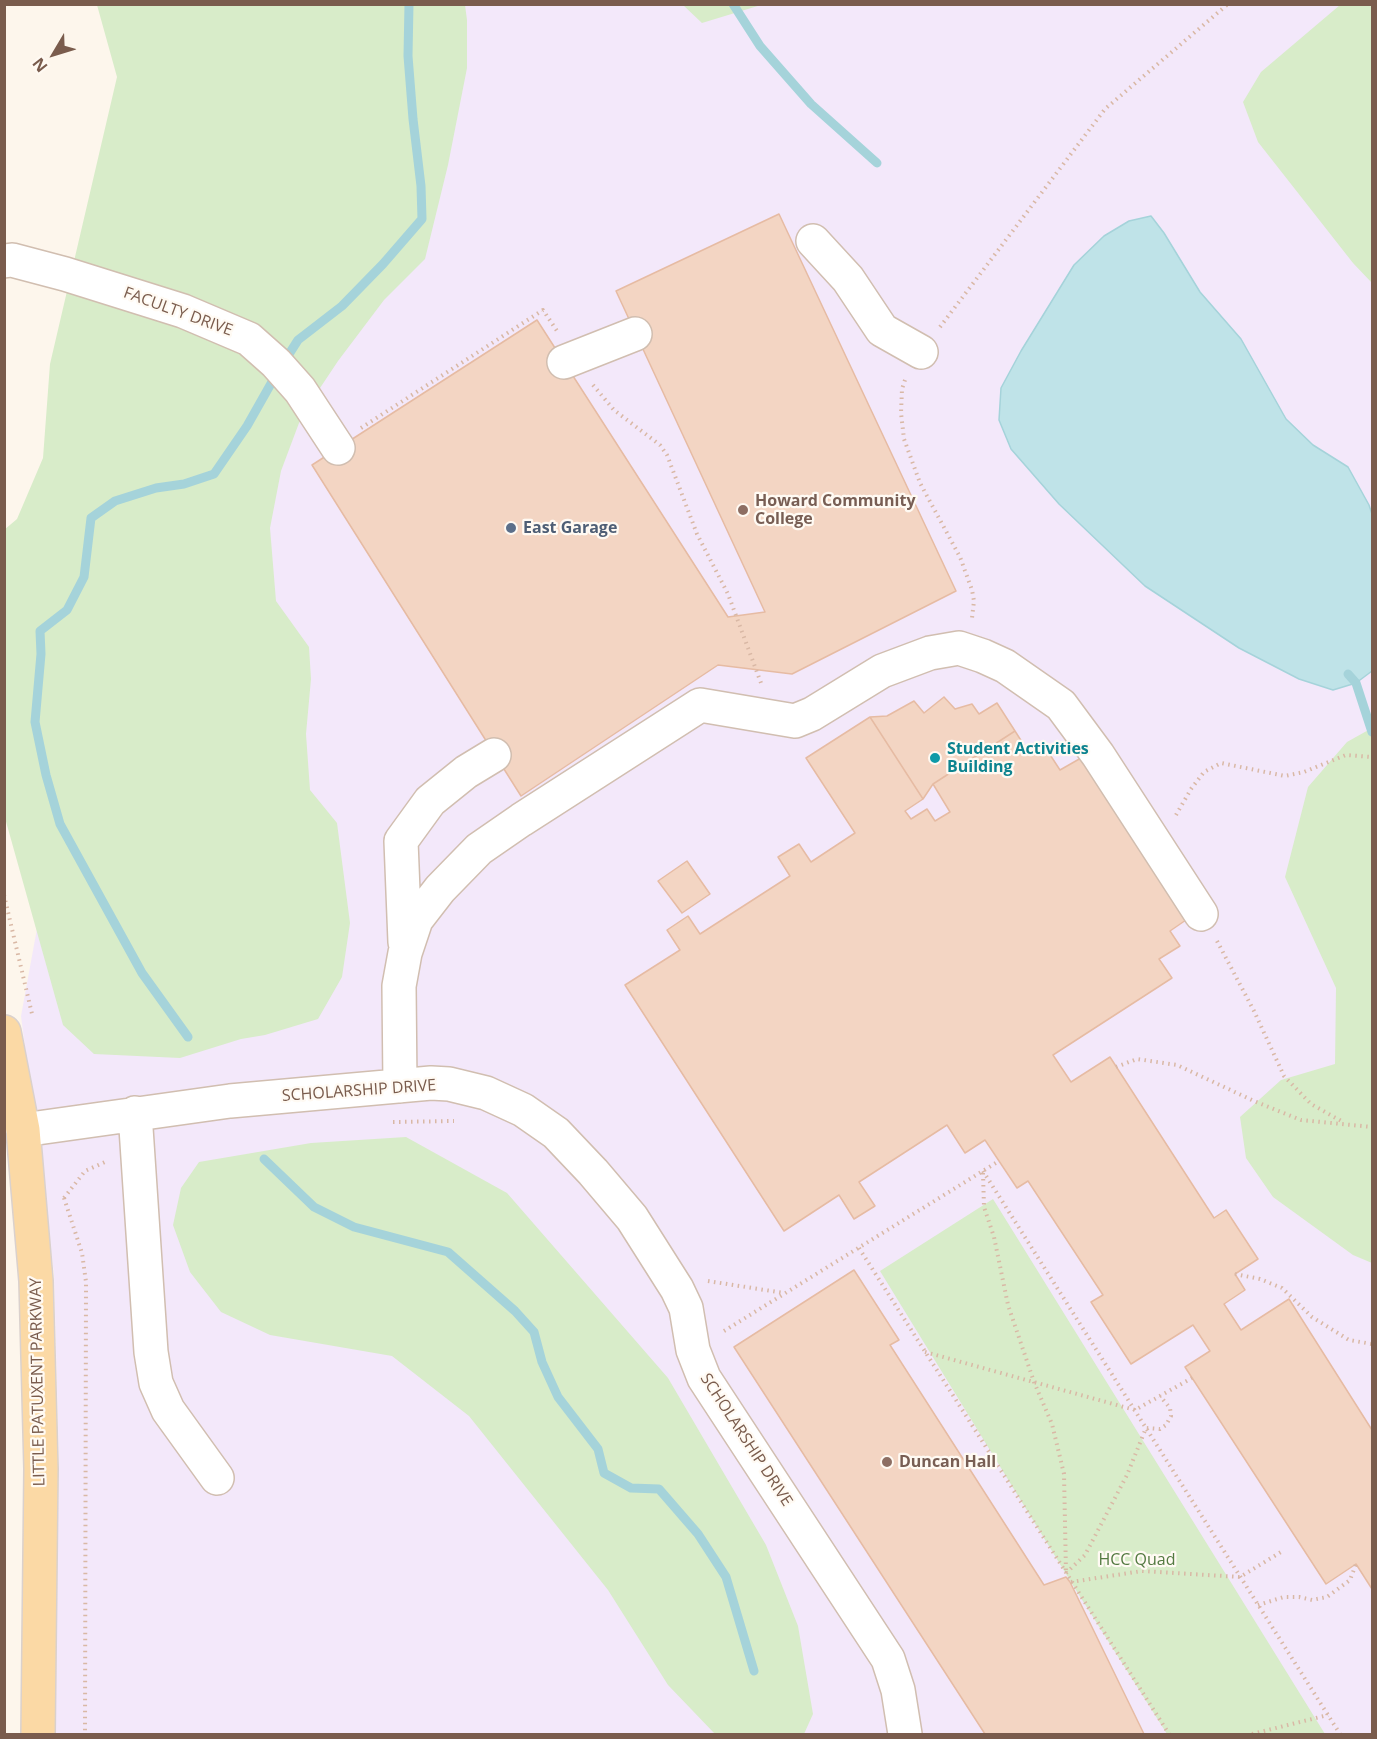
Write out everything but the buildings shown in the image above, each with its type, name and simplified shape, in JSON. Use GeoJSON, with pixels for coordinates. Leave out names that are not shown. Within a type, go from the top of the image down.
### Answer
{"type":"FeatureCollection","features":[{"type":"Feature","properties":{"kind":"main road","name":"LITTLE PATUXENT PARKWAY"},"geometry":{"type":"LineString","coordinates":[[20,1028],[23,1130],[36,1281],[41,1469],[38,1734]]}},
{"type":"Feature","properties":{"kind":"street"},"geometry":{"type":"LineString","coordinates":[[813,241],[848,279],[882,330],[921,352]]}},
{"type":"Feature","properties":{"kind":"street","name":"FACULTY DRIVE"},"geometry":{"type":"LineString","coordinates":[[4,261],[12,260],[183,310],[249,339],[276,363],[300,390],[335,443]]}},
{"type":"Feature","properties":{"kind":"street"},"geometry":{"type":"LineString","coordinates":[[570,360],[635,334]]}},
{"type":"Feature","properties":{"kind":"street"},"geometry":{"type":"LineString","coordinates":[[400,1086],[399,986],[405,953],[416,920],[440,889],[479,849],[700,705],[795,722],[882,671],[930,653],[959,648],[1005,666],[1061,705],[1098,755],[1201,914]]}},
{"type":"Feature","properties":{"kind":"street"},"geometry":{"type":"LineString","coordinates":[[405,953],[401,841],[430,801],[466,772],[494,755]]}},
{"type":"Feature","properties":{"kind":"street","name":"SCHOLARSHIP DRIVE"},"geometry":{"type":"LineString","coordinates":[[23,1130],[230,1101],[431,1083],[449,1084],[486,1093],[523,1110],[556,1133],[593,1172],[632,1218],[668,1276],[686,1308],[693,1350],[704,1378],[888,1659],[898,1690],[904,1734]]}},
{"type":"Feature","properties":{"kind":"street"},"geometry":{"type":"LineString","coordinates":[[135,1113],[151,1352],[156,1383],[168,1410],[217,1478]]}},
{"type":"Feature","properties":{"kind":"path"},"geometry":{"type":"LineString","coordinates":[[959,648],[973,614],[972,590],[960,557],[920,483],[904,439],[902,389],[907,373],[1094,122],[1119,97],[1228,4]]}},
{"type":"Feature","properties":{"kind":"path"},"geometry":{"type":"LineString","coordinates":[[335,443],[543,310],[570,360],[606,401],[655,441],[667,455],[697,534],[728,594],[774,717]]}},
{"type":"Feature","properties":{"kind":"path"},"geometry":{"type":"LineString","coordinates":[[1155,844],[1168,831],[1191,789],[1204,772],[1221,764],[1285,776],[1304,772],[1346,755],[1372,758]]}},
{"type":"Feature","properties":{"kind":"path"},"geometry":{"type":"LineString","coordinates":[[4,895],[20,1028]]}},
{"type":"Feature","properties":{"kind":"path"},"geometry":{"type":"LineString","coordinates":[[1201,914],[1254,1011],[1284,1077],[1311,1104],[1346,1124]]}},
{"type":"Feature","properties":{"kind":"path"},"geometry":{"type":"LineString","coordinates":[[1116,1067],[1137,1059],[1177,1065],[1301,1120],[1372,1127]]}},
{"type":"Feature","properties":{"kind":"path"},"geometry":{"type":"LineString","coordinates":[[64,1198],[85,1172],[107,1161]]}},
{"type":"Feature","properties":{"kind":"path"},"geometry":{"type":"LineString","coordinates":[[693,1350],[999,1161]]}},
{"type":"Feature","properties":{"kind":"path"},"geometry":{"type":"LineString","coordinates":[[983,1171],[984,1207],[994,1237],[1008,1305],[1052,1424],[1064,1474],[1066,1574]]}},
{"type":"Feature","properties":{"kind":"path"},"geometry":{"type":"LineString","coordinates":[[983,1171],[1340,1734]]}},
{"type":"Feature","properties":{"kind":"path"},"geometry":{"type":"LineString","coordinates":[[62,1191],[82,1253],[86,1282],[85,1734]]}},
{"type":"Feature","properties":{"kind":"path"},"geometry":{"type":"LineString","coordinates":[[859,1248],[1169,1734]]}},
{"type":"Feature","properties":{"kind":"path"},"geometry":{"type":"LineString","coordinates":[[1235,1274],[1282,1288],[1321,1323],[1349,1340],[1372,1344]]}},
{"type":"Feature","properties":{"kind":"path"},"geometry":{"type":"LineString","coordinates":[[668,1276],[784,1294]]}},
{"type":"Feature","properties":{"kind":"path"},"geometry":{"type":"LineString","coordinates":[[925,1352],[1135,1410],[1192,1378]]}},
{"type":"Feature","properties":{"kind":"path"},"geometry":{"type":"LineString","coordinates":[[1146,1428],[1160,1429],[1166,1425],[1171,1416],[1170,1408],[1160,1396]]}},
{"type":"Feature","properties":{"kind":"path"},"geometry":{"type":"LineString","coordinates":[[1066,1574],[1085,1555],[1127,1475],[1146,1428]]}},
{"type":"Feature","properties":{"kind":"path"},"geometry":{"type":"LineString","coordinates":[[1071,1582],[1142,1571],[1240,1577],[1281,1552]]}},
{"type":"Feature","properties":{"kind":"path"},"geometry":{"type":"LineString","coordinates":[[1258,1605],[1284,1597],[1312,1600],[1327,1597],[1350,1580],[1356,1564]]}},
{"type":"Feature","properties":{"kind":"path"},"geometry":{"type":"LineString","coordinates":[[1252,1734],[1328,1715]]}},
{"type":"Feature","properties":{"kind":"shaded area","name":"Howard Community College"},"geometry":{"type":"Polygon","coordinates":[[[206,5],[1372,5],[1372,1734],[53,1734],[59,1466],[54,1274],[21,1016],[206,5]]]}},
{"type":"Feature","properties":{"kind":"green space"},"geometry":{"type":"Polygon","coordinates":[[[97,5],[465,5],[467,20],[467,68],[448,165],[425,259],[384,300],[338,361],[302,415],[281,471],[270,528],[276,601],[309,647],[311,679],[306,734],[310,790],[337,823],[350,923],[342,977],[318,1019],[180,1058],[94,1054],[63,1025],[5,818],[4,530],[17,519],[43,458],[50,364],[117,77],[97,5]]]}},
{"type":"Feature","properties":{"kind":"green space"},"geometry":{"type":"Polygon","coordinates":[[[683,5],[761,5],[702,23],[683,5]]]}},
{"type":"Feature","properties":{"kind":"green space"},"geometry":{"type":"Polygon","coordinates":[[[1340,5],[1372,5],[1372,283],[1353,263],[1258,142],[1243,102],[1261,72],[1340,5]]]}},
{"type":"Feature","properties":{"kind":"green space"},"geometry":{"type":"Polygon","coordinates":[[[1372,728],[1372,1263],[1353,1255],[1273,1197],[1246,1158],[1240,1117],[1281,1080],[1335,1064],[1336,988],[1285,877],[1308,787],[1347,742],[1372,728]]]}},
{"type":"Feature","properties":{"kind":"green space"},"geometry":{"type":"Polygon","coordinates":[[[406,1137],[507,1193],[668,1378],[766,1545],[798,1626],[813,1714],[804,1734],[715,1734],[668,1685],[608,1590],[469,1416],[392,1356],[270,1335],[221,1312],[190,1272],[173,1225],[181,1188],[199,1162],[311,1143],[406,1137]]]}},
{"type":"Feature","properties":{"kind":"green space","name":"HCC Quad"},"geometry":{"type":"Polygon","coordinates":[[[993,1199],[1325,1734],[1167,1734],[1074,1587],[880,1271],[993,1199]]]}},
{"type":"Feature","properties":{"kind":"water"},"geometry":{"type":"Polygon","coordinates":[[[1151,216],[1200,292],[1241,339],[1286,419],[1313,445],[1348,467],[1369,505],[1372,514],[1372,671],[1356,683],[1333,690],[1299,679],[1239,648],[1145,586],[1059,504],[1011,449],[999,420],[1001,388],[1021,351],[1074,265],[1104,236],[1129,221],[1151,216]]]}},
{"type":"Feature","properties":{"kind":"waterway"},"geometry":{"type":"LineString","coordinates":[[284,362],[298,340],[342,306],[422,219],[421,186],[408,56],[409,4]]}},
{"type":"Feature","properties":{"kind":"waterway"},"geometry":{"type":"LineString","coordinates":[[733,4],[760,46],[811,104],[877,163]]}},
{"type":"Feature","properties":{"kind":"waterway"},"geometry":{"type":"LineString","coordinates":[[188,1037],[142,973],[60,824],[46,775],[35,722],[41,654],[40,631],[67,610],[84,577],[91,518],[115,501],[214,474],[247,426],[277,373]]}},
{"type":"Feature","properties":{"kind":"waterway"},"geometry":{"type":"LineString","coordinates":[[1348,674],[1356,683],[1372,732]]}},
{"type":"Feature","properties":{"kind":"waterway"},"geometry":{"type":"LineString","coordinates":[[264,1159],[314,1207],[354,1227],[448,1252],[515,1311],[534,1332],[542,1362],[558,1397],[598,1449],[604,1473],[631,1488],[659,1489],[698,1534],[726,1577],[754,1671]]}},
{"type":"Feature","properties":{"kind":"place","name":"Howard Community College"},"geometry":{"type":"Point","coordinates":[743,510]}},
{"type":"Feature","properties":{"kind":"place","name":"East Garage"},"geometry":{"type":"Point","coordinates":[511,528]}},
{"type":"Feature","properties":{"kind":"place","name":"Student Activities Building"},"geometry":{"type":"Point","coordinates":[935,758]}},
{"type":"Feature","properties":{"kind":"place","name":"Duncan Hall"},"geometry":{"type":"Point","coordinates":[887,1462]}}]}
